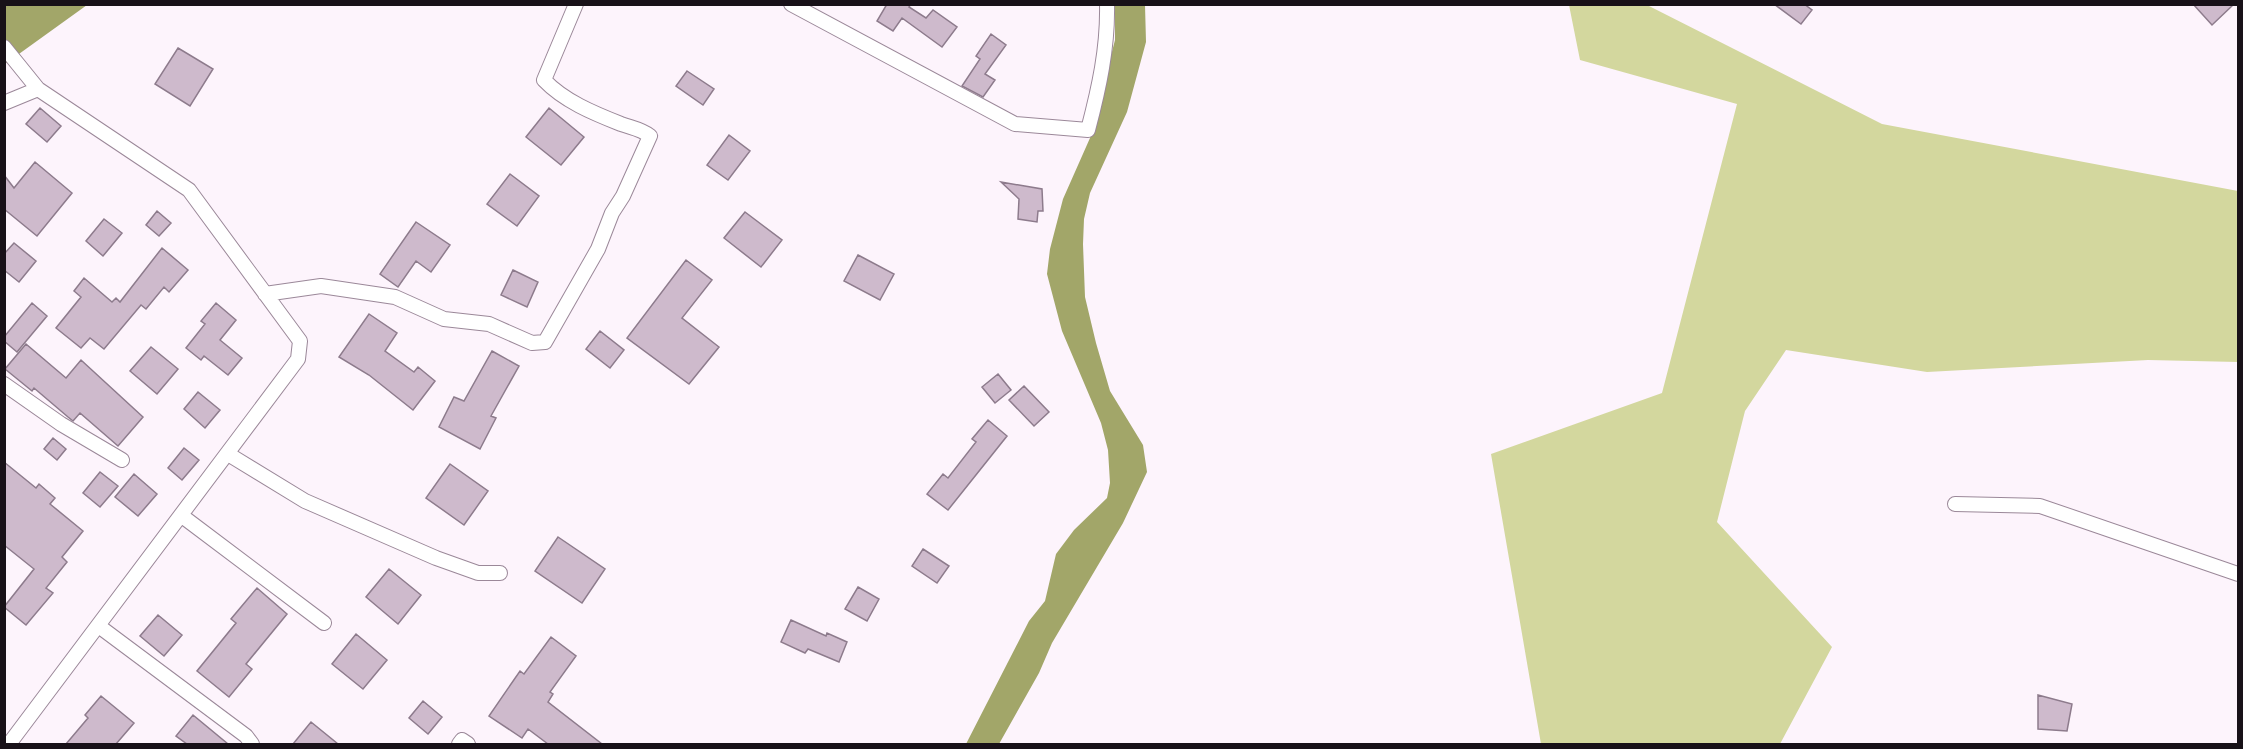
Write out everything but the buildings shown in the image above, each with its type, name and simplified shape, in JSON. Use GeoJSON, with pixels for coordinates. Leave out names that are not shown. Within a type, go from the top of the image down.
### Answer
{"type":"FeatureCollection","features":[{"type":"Feature","properties":{"kind":"street"},"geometry":{"type":"LineString","coordinates":[[266,294],[321,286],[395,297],[444,319],[489,324],[532,343],[545,342],[598,249],[612,213],[623,196],[650,136],[642,130],[589,110],[556,93],[544,80],[576,4]]}},
{"type":"Feature","properties":{"kind":"street"},"geometry":{"type":"LineString","coordinates":[[791,4],[1016,124],[1088,130],[1100,85],[1108,37],[1107,4]]}},
{"type":"Feature","properties":{"kind":"street"},"geometry":{"type":"LineString","coordinates":[[4,47],[38,89],[189,190],[300,341],[298,359],[100,627],[9,744]]}},
{"type":"Feature","properties":{"kind":"street"},"geometry":{"type":"LineString","coordinates":[[4,102],[38,89]]}},
{"type":"Feature","properties":{"kind":"street"},"geometry":{"type":"LineString","coordinates":[[4,384],[61,424],[122,460]]}},
{"type":"Feature","properties":{"kind":"street"},"geometry":{"type":"LineString","coordinates":[[228,454],[315,505],[436,558],[478,573],[500,573]]}},
{"type":"Feature","properties":{"kind":"street"},"geometry":{"type":"LineString","coordinates":[[1955,504],[2040,506],[2238,574]]}},
{"type":"Feature","properties":{"kind":"street"},"geometry":{"type":"LineString","coordinates":[[182,516],[324,623]]}},
{"type":"Feature","properties":{"kind":"street"},"geometry":{"type":"LineString","coordinates":[[100,627],[246,736],[252,744]]}},
{"type":"Feature","properties":{"kind":"street"},"geometry":{"type":"LineString","coordinates":[[459,744],[462,740],[468,744]]}},
{"type":"Feature","properties":{"kind":"shaded area"},"geometry":{"type":"Polygon","coordinates":[[[5,5],[87,5],[5,64],[5,5]]]}},
{"type":"Feature","properties":{"kind":"shaded area"},"geometry":{"type":"Polygon","coordinates":[[[1115,5],[1145,5],[1146,42],[1127,112],[1090,193],[1084,219],[1085,297],[1110,391],[1143,445],[1147,472],[1123,523],[1052,643],[1039,673],[999,744],[966,744],[1029,621],[1045,601],[1056,554],[1074,530],[1107,498],[1110,483],[1108,450],[1101,423],[1062,331],[1047,274],[1050,249],[1063,199],[1090,138],[1115,40],[1115,5]]]}},
{"type":"Feature","properties":{"kind":"shaded area"},"geometry":{"type":"Polygon","coordinates":[[[1569,5],[1647,5],[1882,124],[2238,191],[2238,362],[2148,360],[1927,372],[1786,350],[1745,411],[1717,522],[1832,647],[1780,744],[1541,744],[1491,454],[1662,393],[1737,104],[1580,60],[1569,5]]]}}]}
